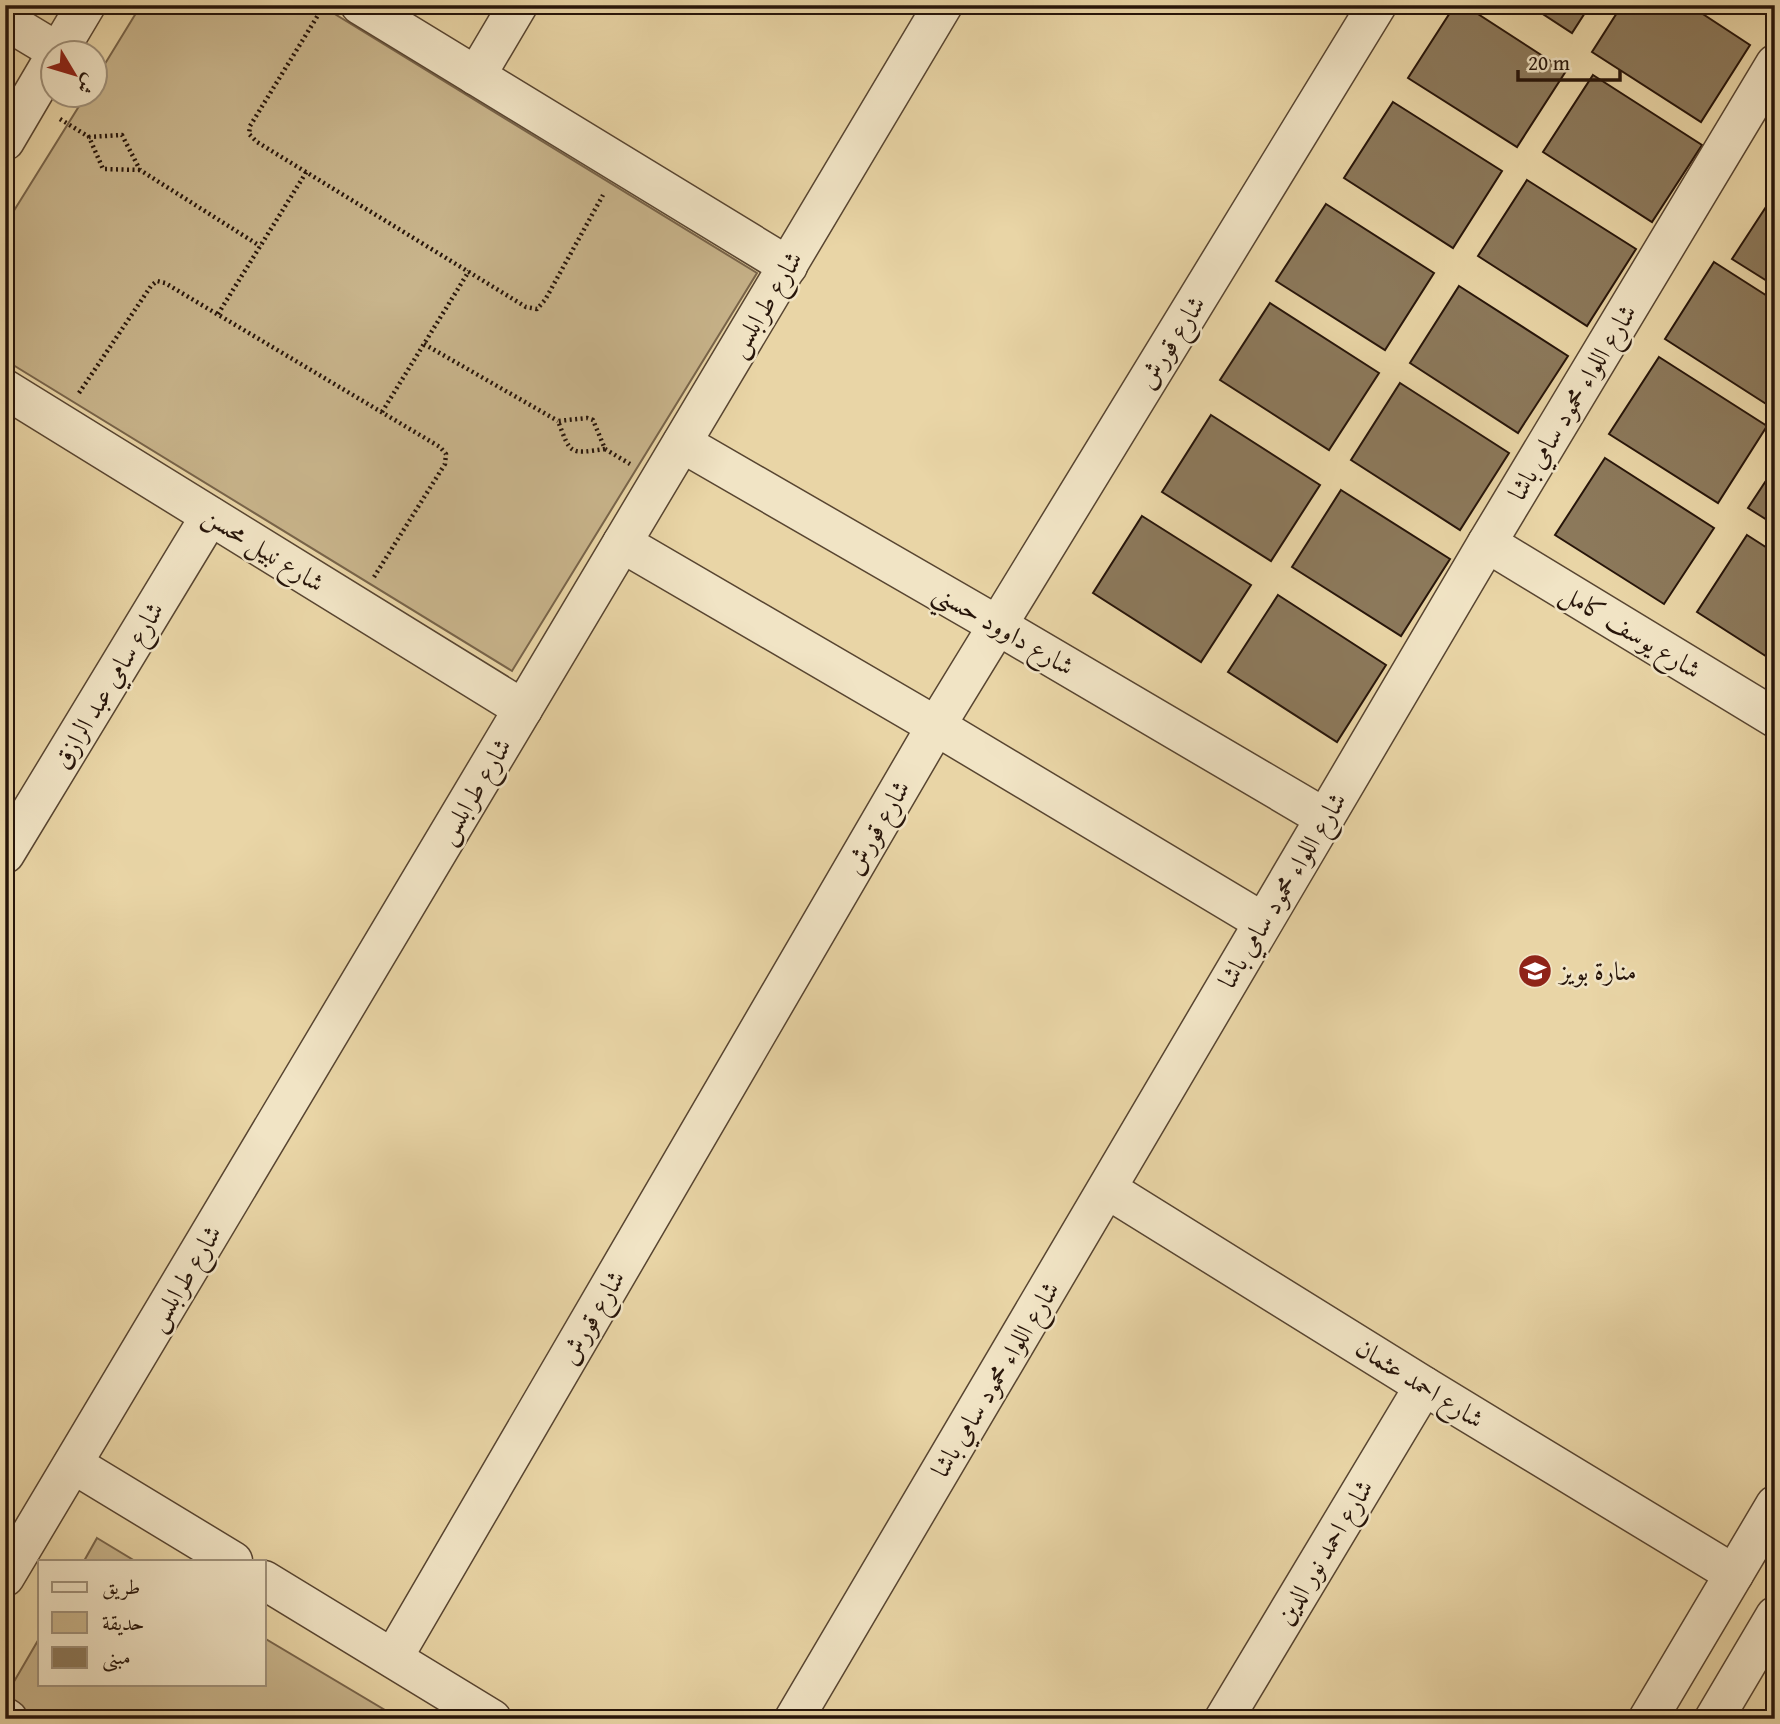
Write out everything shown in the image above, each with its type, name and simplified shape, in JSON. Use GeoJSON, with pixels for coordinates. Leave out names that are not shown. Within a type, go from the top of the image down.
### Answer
{"type":"FeatureCollection","features":[{"type":"Feature","properties":{"kind":"street"},"geometry":{"type":"LineString","coordinates":[[66,38],[86,5]]}},
{"type":"Feature","properties":{"kind":"street"},"geometry":{"type":"LineString","coordinates":[[360,5],[788,266]]}},
{"type":"Feature","properties":{"kind":"street"},"geometry":{"type":"LineString","coordinates":[[476,76],[518,5]]}},
{"type":"Feature","properties":{"kind":"street","name":"شارع طرابلس"},"geometry":{"type":"LineString","coordinates":[[5,1577],[943,5]]}},
{"type":"Feature","properties":{"kind":"street","name":"شارع قورش"},"geometry":{"type":"LineString","coordinates":[[393,1658],[936,726],[1377,5]]}},
{"type":"Feature","properties":{"kind":"street"},"geometry":{"type":"LineString","coordinates":[[5,20],[38,40]]}},
{"type":"Feature","properties":{"kind":"street","name":"شارع اللواء محمود سامي باشا"},"geometry":{"type":"LineString","coordinates":[[794,1719],[1487,543],[1775,64]]}},
{"type":"Feature","properties":{"kind":"street"},"geometry":{"type":"LineString","coordinates":[[5,141],[38,85]]}},
{"type":"Feature","properties":{"kind":"street","name":"شارع نبيل محسن"},"geometry":{"type":"LineString","coordinates":[[5,389],[523,709]]}},
{"type":"Feature","properties":{"kind":"street","name":"شارع داوود حسني"},"geometry":{"type":"LineString","coordinates":[[682,443],[1325,818]]}},
{"type":"Feature","properties":{"kind":"street","name":"شارع سامي عبد الرازق"},"geometry":{"type":"LineString","coordinates":[[5,854],[210,516]]}},
{"type":"Feature","properties":{"kind":"street"},"geometry":{"type":"LineString","coordinates":[[622,542],[1263,922]]}},
{"type":"Feature","properties":{"kind":"street","name":"شارع يوسف كامل"},"geometry":{"type":"LineString","coordinates":[[1487,543],[1775,718]]}},
{"type":"Feature","properties":{"kind":"street","name":"شارع احمد عثمان"},"geometry":{"type":"LineString","coordinates":[[1107,1189],[1734,1574]]}},
{"type":"Feature","properties":{"kind":"street","name":"شارع احمد نور الدين"},"geometry":{"type":"LineString","coordinates":[[1224,1719],[1424,1386]]}},
{"type":"Feature","properties":{"kind":"street"},"geometry":{"type":"LineString","coordinates":[[73,1464],[231,1560]]}},
{"type":"Feature","properties":{"kind":"street"},"geometry":{"type":"LineString","coordinates":[[1648,1719],[1775,1505]]}},
{"type":"Feature","properties":{"kind":"street"},"geometry":{"type":"LineString","coordinates":[[266,1581],[492,1719]]}},
{"type":"Feature","properties":{"kind":"street"},"geometry":{"type":"LineString","coordinates":[[1714,1719],[1775,1616]]}},
{"type":"Feature","properties":{"kind":"path"},"geometry":{"type":"LineString","coordinates":[[324,5],[250,126],[249,135],[526,307],[537,309],[545,300],[621,164]]}},
{"type":"Feature","properties":{"kind":"path"},"geometry":{"type":"LineString","coordinates":[[140,170],[122,135],[89,137],[103,169],[140,170],[260,246]]}},
{"type":"Feature","properties":{"kind":"path"},"geometry":{"type":"LineString","coordinates":[[218,314],[307,171]]}},
{"type":"Feature","properties":{"kind":"path"},"geometry":{"type":"LineString","coordinates":[[382,412],[469,271]]}},
{"type":"Feature","properties":{"kind":"path"},"geometry":{"type":"LineString","coordinates":[[59,423],[157,281],[218,314],[440,447],[446,454],[445,464],[356,606]]}},
{"type":"Feature","properties":{"kind":"path"},"geometry":{"type":"LineString","coordinates":[[424,344],[558,421],[587,418],[593,420],[605,449],[573,451],[567,446],[558,421]]}},
{"type":"Feature","properties":{"kind":"green space"},"geometry":{"type":"Polygon","coordinates":[[[141,5],[320,5],[757,273],[512,671],[5,360],[5,225],[78,108],[108,108],[108,59],[141,5]]]}},
{"type":"Feature","properties":{"kind":"green space"},"geometry":{"type":"Polygon","coordinates":[[[97,1538],[133,1560],[85,1560],[97,1538]]]}},
{"type":"Feature","properties":{"kind":"green space"},"geometry":{"type":"Polygon","coordinates":[[[266,1639],[400,1719],[5,1719],[5,1697],[38,1640],[38,1686],[266,1686],[266,1639]]]}},
{"type":"Feature","properties":{"kind":"building"},"geometry":{"type":"Polygon","coordinates":[[[1455,5],[1464,5],[1566,71],[1517,147],[1408,78],[1455,5]]]}},
{"type":"Feature","properties":{"kind":"building"},"geometry":{"type":"Polygon","coordinates":[[[1529,5],[1590,5],[1572,33],[1529,5]]]}},
{"type":"Feature","properties":{"kind":"building"},"geometry":{"type":"Polygon","coordinates":[[[1622,5],[1689,5],[1750,45],[1701,122],[1592,52],[1622,5]]]}},
{"type":"Feature","properties":{"kind":"building"},"geometry":{"type":"Polygon","coordinates":[[[1752,5],[1775,5],[1775,20],[1752,5]]]}},
{"type":"Feature","properties":{"kind":"building"},"geometry":{"type":"Polygon","coordinates":[[[1593,75],[1702,145],[1652,222],[1543,152],[1593,75]]]}},
{"type":"Feature","properties":{"kind":"building"},"geometry":{"type":"Polygon","coordinates":[[[1393,102],[1502,171],[1453,248],[1344,178],[1393,102]]]}},
{"type":"Feature","properties":{"kind":"building"},"geometry":{"type":"Polygon","coordinates":[[[1527,180],[1636,249],[1587,326],[1478,256],[1527,180]]]}},
{"type":"Feature","properties":{"kind":"building"},"geometry":{"type":"Polygon","coordinates":[[[1775,193],[1775,286],[1732,259],[1775,193]]]}},
{"type":"Feature","properties":{"kind":"building"},"geometry":{"type":"Polygon","coordinates":[[[1326,204],[1434,273],[1385,350],[1276,281],[1326,204]]]}},
{"type":"Feature","properties":{"kind":"building"},"geometry":{"type":"Polygon","coordinates":[[[1714,262],[1775,301],[1774,409],[1665,339],[1714,262]]]}},
{"type":"Feature","properties":{"kind":"building"},"geometry":{"type":"Polygon","coordinates":[[[1459,286],[1568,356],[1518,433],[1410,363],[1459,286]]]}},
{"type":"Feature","properties":{"kind":"building"},"geometry":{"type":"Polygon","coordinates":[[[1270,303],[1379,373],[1329,450],[1220,380],[1270,303]]]}},
{"type":"Feature","properties":{"kind":"building"},"geometry":{"type":"Polygon","coordinates":[[[1659,357],[1767,426],[1718,503],[1609,434],[1659,357]]]}},
{"type":"Feature","properties":{"kind":"building"},"geometry":{"type":"Polygon","coordinates":[[[1400,383],[1509,453],[1460,530],[1351,460],[1400,383]]]}},
{"type":"Feature","properties":{"kind":"building"},"geometry":{"type":"Polygon","coordinates":[[[1211,415],[1320,485],[1271,561],[1162,492],[1211,415]]]}},
{"type":"Feature","properties":{"kind":"building"},"geometry":{"type":"Polygon","coordinates":[[[1605,458],[1714,528],[1664,604],[1555,535],[1605,458]]]}},
{"type":"Feature","properties":{"kind":"building"},"geometry":{"type":"Polygon","coordinates":[[[1775,467],[1775,525],[1748,508],[1775,467]]]}},
{"type":"Feature","properties":{"kind":"building"},"geometry":{"type":"Polygon","coordinates":[[[1341,490],[1450,559],[1401,636],[1292,567],[1341,490]]]}},
{"type":"Feature","properties":{"kind":"building"},"geometry":{"type":"Polygon","coordinates":[[[1142,516],[1251,585],[1201,662],[1093,593],[1142,516]]]}},
{"type":"Feature","properties":{"kind":"building"},"geometry":{"type":"Polygon","coordinates":[[[1747,535],[1775,553],[1775,662],[1697,612],[1747,535]]]}},
{"type":"Feature","properties":{"kind":"building"},"geometry":{"type":"Polygon","coordinates":[[[1278,595],[1386,665],[1337,742],[1228,672],[1278,595]]]}},
{"type":"Feature","properties":{"kind":"place","name":"منارة بويز"},"geometry":{"type":"Point","coordinates":[1535,971]}}]}
